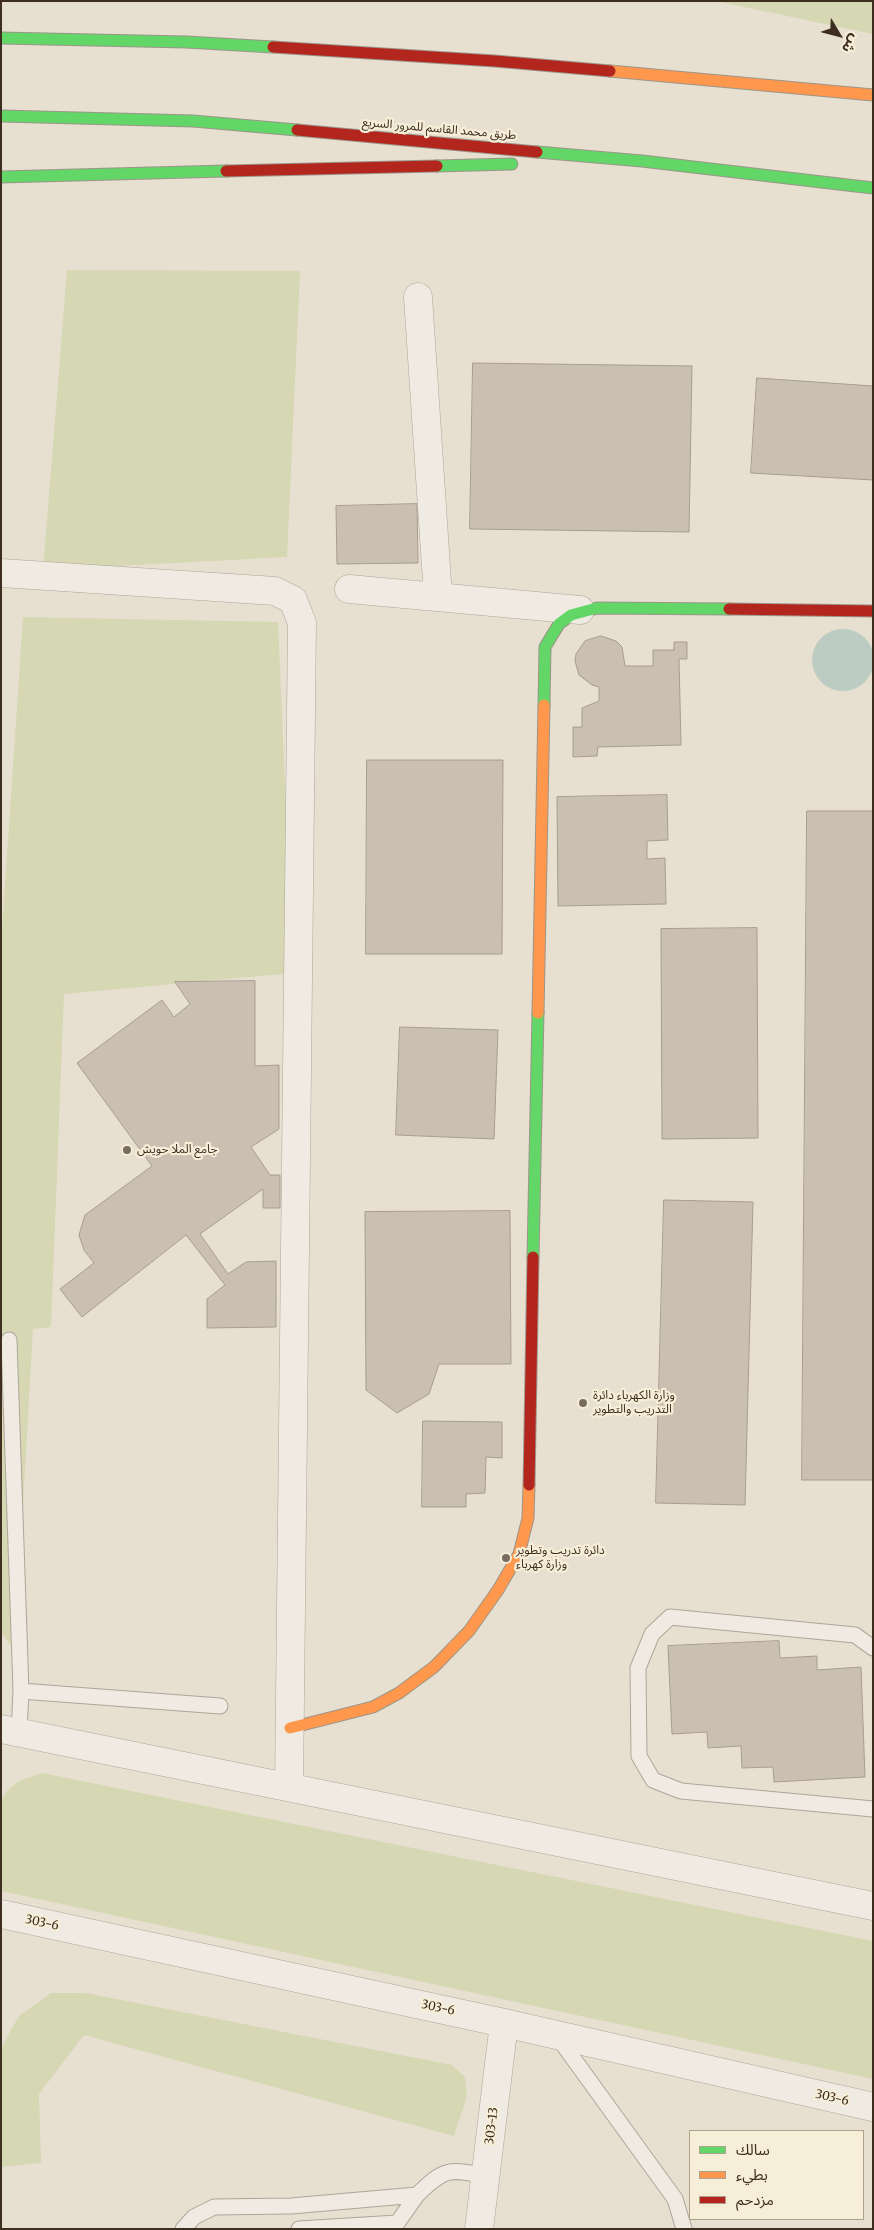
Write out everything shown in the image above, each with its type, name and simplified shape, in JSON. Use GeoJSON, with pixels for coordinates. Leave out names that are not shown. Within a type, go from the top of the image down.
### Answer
{"type":"FeatureCollection","features":[{"type":"Feature","properties":{"kind":"main road"},"geometry":{"type":"LineString","coordinates":[[1,38],[186,42],[495,62],[873,95]]}},
{"type":"Feature","properties":{"kind":"main road","name":"طريق محمد القاسم للمرور السريع"},"geometry":{"type":"LineString","coordinates":[[1,116],[193,120],[642,161],[873,188]]}},
{"type":"Feature","properties":{"kind":"main road"},"geometry":{"type":"LineString","coordinates":[[1,177],[642,161]]}},
{"type":"Feature","properties":{"kind":"main road"},"geometry":{"type":"LineString","coordinates":[[290,1728],[373,1707],[399,1693],[434,1667],[469,1632],[498,1590],[519,1554],[528,1518],[545,647],[558,623],[580,610],[607,608],[873,611]]}},
{"type":"Feature","properties":{"kind":"street"},"geometry":{"type":"LineString","coordinates":[[418,297],[438,597]]}},
{"type":"Feature","properties":{"kind":"street"},"geometry":{"type":"LineString","coordinates":[[1,573],[275,591],[293,600],[302,623],[290,1786]]}},
{"type":"Feature","properties":{"kind":"street"},"geometry":{"type":"LineString","coordinates":[[349,589],[580,610]]}},
{"type":"Feature","properties":{"kind":"street"},"geometry":{"type":"LineString","coordinates":[[10,1730],[873,1906]]}},
{"type":"Feature","properties":{"kind":"street","name":"303-6"},"geometry":{"type":"LineString","coordinates":[[1,1914],[556,2034],[873,2107]]}},
{"type":"Feature","properties":{"kind":"street","name":"303-13"},"geometry":{"type":"LineString","coordinates":[[479,2229],[504,2023]]}},
{"type":"Feature","properties":{"kind":"lane"},"geometry":{"type":"LineString","coordinates":[[9,1340],[21,1691],[10,1730]]}},
{"type":"Feature","properties":{"kind":"lane"},"geometry":{"type":"LineString","coordinates":[[873,1648],[855,1636],[670,1617],[652,1634],[638,1668],[639,1756],[653,1780],[680,1791],[873,1809]]}},
{"type":"Feature","properties":{"kind":"lane"},"geometry":{"type":"LineString","coordinates":[[21,1691],[220,1706]]}},
{"type":"Feature","properties":{"kind":"lane"},"geometry":{"type":"LineString","coordinates":[[556,2034],[675,2199],[684,2229]]}},
{"type":"Feature","properties":{"kind":"lane"},"geometry":{"type":"LineString","coordinates":[[299,2229],[395,2226],[417,2195],[436,2176],[448,2172],[468,2172],[485,2176]]}},
{"type":"Feature","properties":{"kind":"lane"},"geometry":{"type":"LineString","coordinates":[[183,2229],[194,2217],[214,2206],[292,2206],[417,2195]]}},
{"type":"Feature","properties":{"kind":"green space"},"geometry":{"type":"Polygon","coordinates":[[[715,1],[873,1],[873,34],[725,3],[715,1]]]}},
{"type":"Feature","properties":{"kind":"green space"},"geometry":{"type":"Polygon","coordinates":[[[67,270],[300,271],[287,557],[43,570],[67,270]]]}},
{"type":"Feature","properties":{"kind":"green space"},"geometry":{"type":"Polygon","coordinates":[[[23,617],[278,622],[293,973],[64,994],[51,1327],[33,1329],[17,1611],[28,1666],[1,1633],[1,944],[23,617]]]}},
{"type":"Feature","properties":{"kind":"green space"},"geometry":{"type":"Polygon","coordinates":[[[42,1773],[873,1941],[873,2079],[1,1891],[1,1801],[12,1786],[42,1773]]]}},
{"type":"Feature","properties":{"kind":"green space"},"geometry":{"type":"Polygon","coordinates":[[[51,1993],[86,1993],[452,2065],[465,2077],[467,2097],[454,2136],[84,2035],[39,2094],[41,2163],[1,2167],[1,2048],[19,2016],[51,1993]]]}},
{"type":"Feature","properties":{"kind":"shaded area"},"geometry":{"type":"Polygon","coordinates":[[[837,629],[849,629],[865,638],[872,648],[874,660],[872,672],[865,682],[849,691],[837,691],[826,686],[817,677],[812,666],[812,654],[817,643],[826,634],[837,629]]]}},
{"type":"Feature","properties":{"kind":"building"},"geometry":{"type":"Polygon","coordinates":[[[473,363],[692,366],[689,532],[470,529],[473,363]]]}},
{"type":"Feature","properties":{"kind":"building"},"geometry":{"type":"Polygon","coordinates":[[[757,378],[873,386],[873,480],[751,473],[757,378]]]}},
{"type":"Feature","properties":{"kind":"building"},"geometry":{"type":"Polygon","coordinates":[[[417,504],[418,563],[337,564],[336,506],[417,504]]]}},
{"type":"Feature","properties":{"kind":"building"},"geometry":{"type":"Polygon","coordinates":[[[601,636],[616,641],[622,647],[625,666],[653,666],[653,650],[674,650],[674,642],[687,642],[687,659],[679,659],[681,745],[598,747],[597,756],[573,757],[573,727],[582,727],[582,708],[599,701],[599,687],[592,685],[579,675],[575,661],[576,654],[585,641],[601,636]]]}},
{"type":"Feature","properties":{"kind":"building"},"geometry":{"type":"Polygon","coordinates":[[[367,760],[503,760],[502,954],[366,954],[367,760]]]}},
{"type":"Feature","properties":{"kind":"building"},"geometry":{"type":"Polygon","coordinates":[[[667,795],[668,840],[647,841],[647,859],[665,858],[666,904],[558,906],[557,797],[667,795]]]}},
{"type":"Feature","properties":{"kind":"building"},"geometry":{"type":"Polygon","coordinates":[[[807,811],[873,811],[873,1480],[802,1480],[807,811]]]}},
{"type":"Feature","properties":{"kind":"building"},"geometry":{"type":"Polygon","coordinates":[[[757,928],[758,1138],[662,1139],[661,929],[757,928]]]}},
{"type":"Feature","properties":{"kind":"building"},"geometry":{"type":"Polygon","coordinates":[[[255,981],[255,1066],[279,1065],[279,1129],[251,1147],[270,1175],[280,1175],[280,1208],[263,1208],[263,1189],[200,1234],[228,1274],[246,1262],[276,1261],[276,1327],[207,1328],[207,1299],[225,1285],[186,1235],[82,1317],[60,1289],[94,1263],[84,1250],[79,1235],[85,1215],[152,1166],[77,1063],[162,1000],[174,1017],[190,1004],[175,982],[255,981]]]}},
{"type":"Feature","properties":{"kind":"building"},"geometry":{"type":"Polygon","coordinates":[[[400,1027],[498,1030],[494,1139],[396,1135],[400,1027]]]}},
{"type":"Feature","properties":{"kind":"building"},"geometry":{"type":"Polygon","coordinates":[[[664,1200],[753,1202],[745,1505],[656,1503],[664,1200]]]}},
{"type":"Feature","properties":{"kind":"building"},"geometry":{"type":"Polygon","coordinates":[[[510,1211],[511,1364],[439,1364],[429,1394],[397,1413],[366,1390],[365,1212],[510,1211]]]}},
{"type":"Feature","properties":{"kind":"building"},"geometry":{"type":"Polygon","coordinates":[[[423,1421],[502,1422],[502,1458],[486,1457],[485,1493],[466,1494],[466,1507],[422,1507],[423,1421]]]}},
{"type":"Feature","properties":{"kind":"building"},"geometry":{"type":"Polygon","coordinates":[[[779,1641],[780,1658],[817,1656],[817,1670],[861,1667],[865,1777],[774,1782],[773,1767],[742,1768],[741,1746],[708,1748],[707,1732],[672,1734],[668,1646],[779,1641]]]}},
{"type":"Feature","properties":{"kind":"traffic: fast"},"geometry":{"type":"LineString","coordinates":[[1,38],[186,42],[273,47]]}},
{"type":"Feature","properties":{"kind":"traffic: fast"},"geometry":{"type":"LineString","coordinates":[[1,116],[193,121],[297,130]]}},
{"type":"Feature","properties":{"kind":"traffic: fast"},"geometry":{"type":"LineString","coordinates":[[537,152],[642,161],[873,188]]}},
{"type":"Feature","properties":{"kind":"traffic: fast"},"geometry":{"type":"LineString","coordinates":[[437,166],[512,164]]}},
{"type":"Feature","properties":{"kind":"traffic: fast"},"geometry":{"type":"LineString","coordinates":[[1,177],[226,171]]}},
{"type":"Feature","properties":{"kind":"traffic: fast"},"geometry":{"type":"LineString","coordinates":[[544,705],[545,647],[559,624],[571,615],[597,608],[729,609]]}},
{"type":"Feature","properties":{"kind":"traffic: fast"},"geometry":{"type":"LineString","coordinates":[[533,1257],[538,1013]]}},
{"type":"Feature","properties":{"kind":"traffic: slow"},"geometry":{"type":"LineString","coordinates":[[610,71],[873,95]]}},
{"type":"Feature","properties":{"kind":"traffic: slow"},"geometry":{"type":"LineString","coordinates":[[538,1013],[544,705]]}},
{"type":"Feature","properties":{"kind":"traffic: slow"},"geometry":{"type":"LineString","coordinates":[[290,1728],[373,1707],[399,1693],[434,1667],[469,1631],[498,1590],[519,1554],[528,1518],[529,1485]]}},
{"type":"Feature","properties":{"kind":"traffic: jam"},"geometry":{"type":"LineString","coordinates":[[273,47],[495,61],[610,71]]}},
{"type":"Feature","properties":{"kind":"traffic: jam"},"geometry":{"type":"LineString","coordinates":[[297,130],[537,152]]}},
{"type":"Feature","properties":{"kind":"traffic: jam"},"geometry":{"type":"LineString","coordinates":[[226,171],[437,166]]}},
{"type":"Feature","properties":{"kind":"traffic: jam"},"geometry":{"type":"LineString","coordinates":[[729,609],[873,611]]}},
{"type":"Feature","properties":{"kind":"traffic: jam"},"geometry":{"type":"LineString","coordinates":[[529,1485],[533,1257]]}},
{"type":"Feature","properties":{"kind":"place","name":"جامع الملا حويش"},"geometry":{"type":"Point","coordinates":[127,1150]}},
{"type":"Feature","properties":{"kind":"place","name":"وزارة الكهرباء دائرة التدريب والتطوير"},"geometry":{"type":"Point","coordinates":[583,1403]}},
{"type":"Feature","properties":{"kind":"place","name":"دائرة تدريب وتطوير وزارة كهرباء"},"geometry":{"type":"Point","coordinates":[506,1558]}}]}
